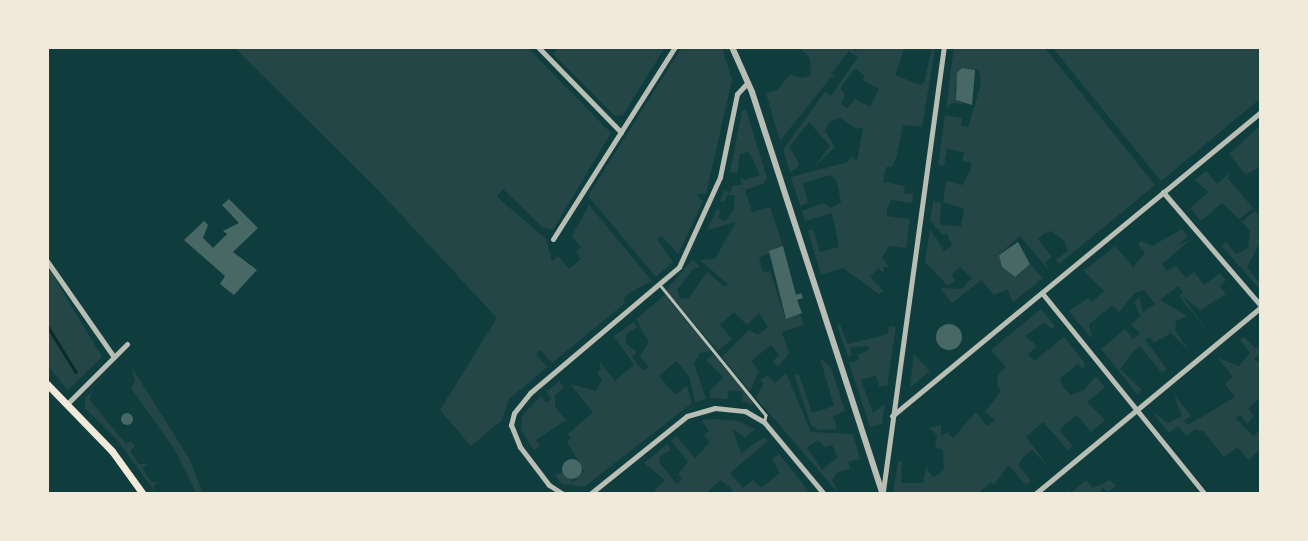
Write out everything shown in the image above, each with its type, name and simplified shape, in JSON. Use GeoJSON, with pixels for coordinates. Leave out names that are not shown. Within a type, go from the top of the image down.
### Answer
{"type":"FeatureCollection","features":[{"type":"Feature","properties":{"kind":"main road"},"geometry":{"type":"LineString","coordinates":[[47,384],[113,451],[143,494]]}},
{"type":"Feature","properties":{"kind":"street"},"geometry":{"type":"LineString","coordinates":[[538,47],[621,132]]}},
{"type":"Feature","properties":{"kind":"street"},"geometry":{"type":"LineString","coordinates":[[553,239],[675,47]]}},
{"type":"Feature","properties":{"kind":"street"},"geometry":{"type":"LineString","coordinates":[[732,47],[748,82],[883,494]]}},
{"type":"Feature","properties":{"kind":"street"},"geometry":{"type":"LineString","coordinates":[[883,494],[944,47]]}},
{"type":"Feature","properties":{"kind":"street"},"geometry":{"type":"LineString","coordinates":[[563,494],[549,485],[520,447],[512,425],[513,413],[530,393],[661,286],[689,253],[724,167],[737,94],[748,82]]}},
{"type":"Feature","properties":{"kind":"street"},"geometry":{"type":"LineString","coordinates":[[892,416],[1261,112]]}},
{"type":"Feature","properties":{"kind":"street"},"geometry":{"type":"LineString","coordinates":[[1035,494],[1261,306],[1163,192]]}},
{"type":"Feature","properties":{"kind":"street"},"geometry":{"type":"LineString","coordinates":[[47,261],[114,357]]}},
{"type":"Feature","properties":{"kind":"street"},"geometry":{"type":"LineString","coordinates":[[1042,293],[1205,494]]}},
{"type":"Feature","properties":{"kind":"street"},"geometry":{"type":"LineString","coordinates":[[67,404],[127,344]]}},
{"type":"Feature","properties":{"kind":"street"},"geometry":{"type":"LineString","coordinates":[[590,494],[695,411],[737,409],[764,422],[824,494]]}},
{"type":"Feature","properties":{"kind":"lane"},"geometry":{"type":"LineString","coordinates":[[661,286],[766,415],[764,422]]}},
{"type":"Feature","properties":{"kind":"shaded area"},"geometry":{"type":"Polygon","coordinates":[[[234,47],[527,47],[611,133],[553,230],[542,227],[503,189],[497,197],[546,239],[552,261],[558,256],[569,269],[581,259],[576,252],[581,247],[572,236],[589,205],[652,281],[631,292],[623,299],[625,303],[552,363],[541,350],[536,354],[547,367],[509,399],[502,420],[471,446],[440,410],[497,318],[380,192],[234,47]]]}},
{"type":"Feature","properties":{"kind":"shaded area"},"geometry":{"type":"Polygon","coordinates":[[[559,47],[665,47],[623,115],[615,116],[553,54],[559,47]]]}},
{"type":"Feature","properties":{"kind":"shaded area"},"geometry":{"type":"Polygon","coordinates":[[[682,47],[722,47],[732,80],[706,194],[696,194],[703,202],[678,254],[662,236],[657,239],[673,262],[656,277],[588,196],[682,47]]]}},
{"type":"Feature","properties":{"kind":"shaded area"},"geometry":{"type":"Polygon","coordinates":[[[799,47],[853,47],[855,52],[859,47],[905,47],[895,75],[920,85],[924,83],[932,48],[935,49],[922,127],[903,125],[896,159],[892,167],[886,167],[883,182],[905,186],[904,193],[913,194],[912,203],[891,200],[887,210],[887,216],[910,219],[906,248],[889,246],[882,258],[890,268],[884,267],[883,273],[878,268],[870,277],[883,291],[879,294],[843,268],[821,275],[808,231],[813,229],[820,252],[839,247],[832,213],[805,221],[802,211],[824,203],[831,208],[841,202],[837,182],[831,175],[803,183],[808,203],[800,206],[791,177],[848,162],[852,156],[857,161],[863,127],[857,129],[840,118],[830,121],[825,131],[835,147],[815,166],[830,146],[809,122],[789,147],[799,163],[797,168],[790,172],[783,150],[825,92],[831,96],[858,57],[849,51],[831,74],[836,78],[831,77],[780,141],[766,93],[777,90],[790,75],[803,78],[811,75],[810,58],[799,47]],[[855,68],[840,89],[845,94],[841,104],[847,108],[855,99],[870,107],[879,89],[862,80],[865,76],[855,68]]]}},
{"type":"Feature","properties":{"kind":"shaded area"},"geometry":{"type":"Polygon","coordinates":[[[954,47],[1044,47],[1155,185],[1059,264],[1056,260],[1068,251],[1065,242],[1052,231],[1043,234],[1038,239],[1052,257],[1045,262],[1050,272],[1020,236],[999,254],[1002,267],[1015,277],[1030,264],[1043,278],[1013,302],[1007,289],[994,295],[981,280],[952,303],[940,288],[961,289],[972,278],[960,267],[952,274],[955,282],[947,285],[925,262],[930,229],[944,251],[952,246],[947,233],[943,235],[930,221],[934,196],[935,202],[941,203],[940,225],[961,226],[964,209],[943,202],[946,181],[963,185],[971,169],[971,162],[962,161],[964,152],[947,149],[944,166],[938,165],[945,115],[962,118],[961,126],[968,127],[981,84],[979,70],[962,68],[955,87],[956,100],[964,104],[952,103],[946,109],[954,47]]]}},
{"type":"Feature","properties":{"kind":"shaded area"},"geometry":{"type":"Polygon","coordinates":[[[1052,47],[1261,47],[1261,98],[1161,181],[1052,47]]]}},
{"type":"Feature","properties":{"kind":"shaded area"},"geometry":{"type":"Polygon","coordinates":[[[746,110],[767,178],[763,184],[745,190],[752,212],[770,207],[783,246],[759,258],[763,273],[770,271],[785,318],[800,314],[804,325],[782,332],[789,353],[778,367],[773,361],[779,355],[771,345],[751,361],[759,371],[750,391],[722,357],[749,330],[758,335],[768,327],[759,313],[747,325],[734,312],[720,325],[732,339],[718,351],[666,290],[692,260],[701,267],[694,268],[677,290],[680,298],[688,299],[707,272],[725,287],[728,284],[700,260],[715,259],[736,222],[707,230],[717,209],[721,210],[718,218],[725,221],[734,210],[735,196],[728,194],[724,202],[720,201],[724,190],[730,193],[733,185],[742,185],[740,176],[744,180],[760,175],[749,152],[740,154],[737,173],[730,172],[742,111],[746,110]]]}},
{"type":"Feature","properties":{"kind":"shaded area"},"geometry":{"type":"Polygon","coordinates":[[[1261,125],[1261,166],[1246,175],[1229,154],[1261,125]]]}},
{"type":"Feature","properties":{"kind":"shaded area"},"geometry":{"type":"Polygon","coordinates":[[[1206,171],[1217,184],[1230,173],[1228,179],[1253,208],[1239,219],[1222,203],[1201,221],[1190,208],[1209,192],[1195,180],[1206,171]]]}},
{"type":"Feature","properties":{"kind":"shaded area"},"geometry":{"type":"Polygon","coordinates":[[[1255,211],[1261,219],[1261,241],[1247,267],[1261,284],[1261,291],[1222,246],[1226,242],[1236,254],[1248,248],[1250,231],[1242,222],[1255,211]]]}},
{"type":"Feature","properties":{"kind":"shaded area"},"geometry":{"type":"Polygon","coordinates":[[[1182,229],[1188,236],[1176,247],[1191,239],[1162,264],[1167,271],[1176,266],[1186,278],[1194,272],[1204,285],[1220,273],[1226,280],[1220,286],[1226,294],[1200,310],[1182,296],[1210,334],[1179,296],[1183,292],[1178,286],[1160,300],[1187,316],[1176,321],[1175,330],[1189,351],[1171,333],[1154,343],[1150,337],[1145,340],[1167,369],[1162,373],[1140,346],[1134,351],[1120,369],[1142,390],[1137,394],[1101,349],[1125,329],[1133,339],[1140,334],[1131,324],[1141,316],[1134,302],[1139,297],[1143,312],[1155,304],[1144,290],[1135,293],[1119,312],[1113,305],[1089,324],[1092,339],[1069,311],[1088,298],[1092,302],[1104,291],[1084,271],[1115,246],[1133,267],[1145,253],[1138,244],[1141,241],[1152,246],[1182,229]]]}},
{"type":"Feature","properties":{"kind":"shaded area"},"geometry":{"type":"Polygon","coordinates":[[[47,265],[102,357],[68,390],[47,365],[47,265]]]}},
{"type":"Feature","properties":{"kind":"shaded area"},"geometry":{"type":"Polygon","coordinates":[[[665,295],[711,351],[700,353],[694,364],[706,399],[695,402],[689,376],[676,361],[659,376],[675,395],[687,386],[692,403],[584,487],[562,484],[555,475],[563,472],[573,482],[584,471],[567,442],[571,438],[568,434],[593,412],[570,384],[596,391],[602,380],[597,373],[601,369],[599,361],[615,381],[634,365],[614,336],[633,322],[637,327],[626,334],[626,344],[637,352],[632,357],[643,371],[649,367],[640,356],[649,342],[636,319],[665,295]]]}},
{"type":"Feature","properties":{"kind":"shaded area"},"geometry":{"type":"Polygon","coordinates":[[[1041,309],[1055,326],[1051,329],[1045,322],[1025,336],[1037,346],[1028,354],[1034,361],[1064,337],[1085,363],[1083,369],[1078,364],[1060,378],[1064,388],[1071,395],[1084,390],[1096,376],[1105,387],[1087,402],[1105,420],[1091,432],[1077,415],[1073,418],[1059,430],[1073,446],[1068,450],[1043,422],[1026,437],[1048,466],[1032,450],[1025,455],[1018,465],[1031,481],[1026,485],[1008,465],[994,485],[991,482],[977,494],[893,494],[898,461],[902,461],[901,483],[923,483],[928,461],[927,470],[934,477],[944,470],[943,450],[935,447],[937,435],[929,428],[941,425],[941,437],[947,432],[953,438],[976,412],[987,426],[995,420],[985,412],[1001,391],[997,385],[998,374],[1006,367],[991,350],[1041,309]]]}},
{"type":"Feature","properties":{"kind":"shaded area"},"geometry":{"type":"Polygon","coordinates":[[[840,324],[847,344],[881,336],[888,333],[889,326],[896,327],[887,386],[879,386],[876,375],[861,380],[873,413],[885,404],[882,424],[870,427],[849,363],[859,360],[858,355],[869,350],[868,346],[850,347],[852,356],[848,357],[837,325],[840,324]]]}},
{"type":"Feature","properties":{"kind":"shaded area"},"geometry":{"type":"Polygon","coordinates":[[[1244,337],[1255,348],[1261,346],[1261,360],[1257,356],[1253,359],[1261,363],[1261,396],[1248,409],[1254,416],[1247,424],[1240,415],[1236,418],[1254,437],[1261,427],[1261,448],[1249,460],[1237,447],[1224,457],[1203,431],[1195,429],[1186,436],[1178,426],[1169,433],[1152,412],[1168,423],[1182,416],[1174,395],[1191,416],[1184,421],[1188,425],[1235,397],[1225,384],[1233,377],[1218,358],[1239,366],[1250,353],[1240,340],[1244,337]]]}},
{"type":"Feature","properties":{"kind":"shaded area"},"geometry":{"type":"Polygon","coordinates":[[[713,354],[751,399],[753,405],[742,401],[743,392],[729,390],[727,399],[710,398],[710,391],[723,377],[706,360],[713,354]]]}},
{"type":"Feature","properties":{"kind":"shaded area"},"geometry":{"type":"Polygon","coordinates":[[[914,354],[930,371],[911,387],[910,385],[914,354]]]}},
{"type":"Feature","properties":{"kind":"shaded area"},"geometry":{"type":"Polygon","coordinates":[[[820,358],[831,367],[845,411],[833,416],[837,429],[819,430],[811,425],[796,380],[795,374],[799,375],[812,413],[834,406],[820,358]]]}},
{"type":"Feature","properties":{"kind":"shaded area"},"geometry":{"type":"Polygon","coordinates":[[[131,366],[190,460],[203,494],[197,494],[174,448],[131,388],[135,381],[131,366]]]}},
{"type":"Feature","properties":{"kind":"shaded area"},"geometry":{"type":"Polygon","coordinates":[[[786,373],[811,432],[853,434],[860,459],[848,462],[850,469],[838,472],[832,480],[839,494],[756,398],[764,383],[760,381],[767,375],[775,383],[786,373]],[[818,440],[807,448],[822,470],[838,457],[832,445],[825,447],[818,440]]]}},
{"type":"Feature","properties":{"kind":"shaded area"},"geometry":{"type":"Polygon","coordinates":[[[559,381],[564,388],[555,395],[555,407],[566,420],[536,440],[540,445],[534,450],[521,430],[522,416],[541,396],[546,403],[551,399],[546,392],[559,381]]]}},
{"type":"Feature","properties":{"kind":"shaded area"},"geometry":{"type":"Polygon","coordinates":[[[93,391],[89,399],[126,444],[131,441],[135,446],[130,451],[139,464],[148,464],[142,468],[151,482],[159,482],[153,486],[157,494],[117,440],[85,408],[85,398],[93,391]]]}},
{"type":"Feature","properties":{"kind":"shaded area"},"geometry":{"type":"Polygon","coordinates":[[[701,420],[738,421],[755,429],[745,438],[732,428],[741,453],[764,437],[768,441],[730,473],[743,488],[753,480],[761,488],[780,473],[772,459],[779,454],[811,494],[729,494],[733,490],[721,480],[705,494],[652,494],[665,480],[644,463],[667,444],[671,450],[660,456],[659,462],[677,484],[682,479],[678,474],[688,462],[671,441],[676,436],[695,458],[710,442],[704,435],[709,431],[701,420]]]}},
{"type":"Feature","properties":{"kind":"shaded area"},"geometry":{"type":"Polygon","coordinates":[[[1086,480],[1093,488],[1110,480],[1116,486],[1108,492],[1102,487],[1100,494],[1069,494],[1064,488],[1071,493],[1086,480]]]}},
{"type":"Feature","properties":{"kind":"building"},"geometry":{"type":"Polygon","coordinates":[[[962,68],[975,70],[972,105],[956,100],[957,73],[962,68]]]}},
{"type":"Feature","properties":{"kind":"building"},"geometry":{"type":"Polygon","coordinates":[[[229,199],[258,228],[233,252],[257,270],[234,295],[220,284],[225,276],[184,240],[204,221],[208,225],[203,238],[213,248],[227,234],[223,231],[239,223],[222,205],[229,199]]]}},
{"type":"Feature","properties":{"kind":"building"},"geometry":{"type":"Polygon","coordinates":[[[1018,242],[1030,264],[1015,277],[1002,267],[999,255],[1018,242]]]}},
{"type":"Feature","properties":{"kind":"building"},"geometry":{"type":"Polygon","coordinates":[[[783,246],[796,295],[801,293],[803,298],[797,300],[802,313],[786,319],[769,251],[783,246]]]}},
{"type":"Feature","properties":{"kind":"building"},"geometry":{"type":"Polygon","coordinates":[[[949,324],[958,328],[962,337],[958,346],[949,350],[940,346],[936,337],[940,328],[949,324]]]}},
{"type":"Feature","properties":{"kind":"building"},"geometry":{"type":"Polygon","coordinates":[[[127,413],[133,419],[127,425],[121,419],[127,413]]]}},
{"type":"Feature","properties":{"kind":"building"},"geometry":{"type":"Polygon","coordinates":[[[568,459],[576,459],[582,469],[576,479],[568,479],[562,473],[562,465],[568,459]]]}},
{"type":"Feature","properties":{"kind":"waterway"},"geometry":{"type":"LineString","coordinates":[[47,325],[76,372]]}}]}
